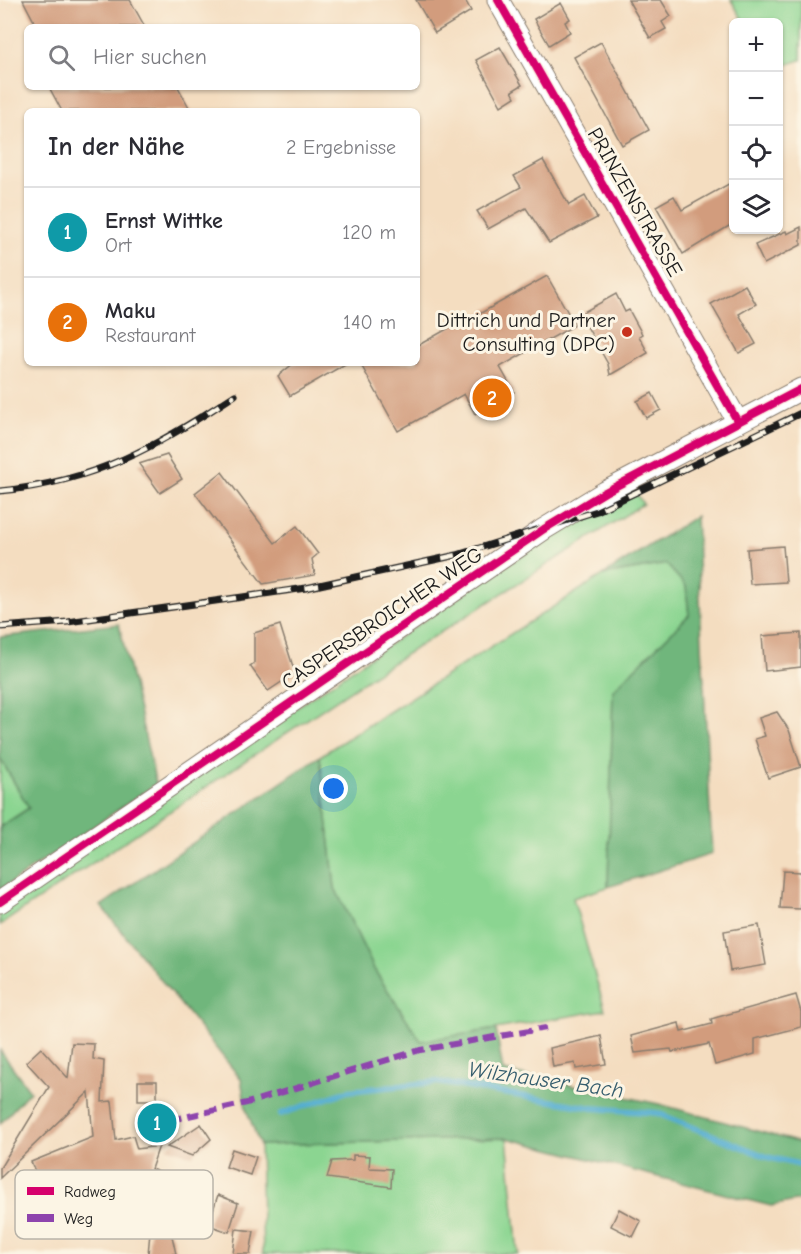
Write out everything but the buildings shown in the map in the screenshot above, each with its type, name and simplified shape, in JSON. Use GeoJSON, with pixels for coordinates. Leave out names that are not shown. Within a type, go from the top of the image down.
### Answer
{"type":"FeatureCollection","features":[{"type":"Feature","properties":{"kind":"street","name":"PRINZENSTRASSE"},"geometry":{"type":"LineString","coordinates":[[498,0],[738,422]]}},
{"type":"Feature","properties":{"kind":"street","name":"CASPERSBROICHER WEG"},"geometry":{"type":"LineString","coordinates":[[0,902],[544,529],[605,492],[801,389]]}},
{"type":"Feature","properties":{"kind":"green space"},"geometry":{"type":"Polygon","coordinates":[[[731,0],[801,0],[801,60],[783,66],[783,18],[742,18],[731,0]]]}},
{"type":"Feature","properties":{"kind":"green space"},"geometry":{"type":"Polygon","coordinates":[[[633,488],[643,504],[378,672],[0,925],[0,909],[503,567],[633,488]]]}},
{"type":"Feature","properties":{"kind":"green space"},"geometry":{"type":"Polygon","coordinates":[[[696,516],[712,854],[608,887],[613,690],[689,615],[686,586],[666,564],[603,575],[696,516]]]}},
{"type":"Feature","properties":{"kind":"green space"},"geometry":{"type":"Polygon","coordinates":[[[666,564],[686,586],[689,615],[613,690],[608,887],[573,898],[605,1010],[421,1042],[375,971],[335,888],[320,756],[603,575],[666,564]]]}},
{"type":"Feature","properties":{"kind":"green space"},"geometry":{"type":"Polygon","coordinates":[[[119,624],[156,784],[0,890],[0,827],[29,808],[0,758],[0,637],[119,624]]]}},
{"type":"Feature","properties":{"kind":"green space"},"geometry":{"type":"Polygon","coordinates":[[[320,756],[335,888],[375,971],[421,1041],[496,1029],[503,1071],[659,1104],[801,1143],[801,1200],[771,1206],[507,1138],[260,1145],[246,1109],[241,1079],[101,906],[320,756]]]}},
{"type":"Feature","properties":{"kind":"green space"},"geometry":{"type":"Polygon","coordinates":[[[0,758],[29,808],[0,827],[0,758]]]}},
{"type":"Feature","properties":{"kind":"green space"},"geometry":{"type":"Polygon","coordinates":[[[0,1050],[30,1091],[0,1124],[0,1050]]]}},
{"type":"Feature","properties":{"kind":"green space"},"geometry":{"type":"Polygon","coordinates":[[[507,1138],[518,1254],[263,1254],[260,1145],[507,1138]]]}},
{"type":"Feature","properties":{"kind":"waterway","name":"Wilzhauser Bach"},"geometry":{"type":"LineString","coordinates":[[281,1114],[348,1091],[437,1082],[593,1108],[657,1113],[767,1157],[801,1165]]}},
{"type":"Feature","properties":{"kind":"railway"},"geometry":{"type":"LineString","coordinates":[[0,491],[66,479],[124,459],[179,430],[235,395]]}},
{"type":"Feature","properties":{"kind":"railway"},"geometry":{"type":"LineString","coordinates":[[0,627],[68,622],[306,588],[457,555],[597,511],[801,413]]}},
{"type":"Feature","properties":{"kind":"marked path"},"geometry":{"type":"LineString","coordinates":[[153,1124],[247,1103],[420,1050],[546,1028]]}},
{"type":"Feature","properties":{"kind":"cycle path"},"geometry":{"type":"LineString","coordinates":[[498,0],[738,422]]}},
{"type":"Feature","properties":{"kind":"cycle path"},"geometry":{"type":"LineString","coordinates":[[0,902],[544,529],[605,492],[801,389]]}},
{"type":"Feature","properties":{"kind":"place","name":"Dittrich und Partner Consulting (DPC)"},"geometry":{"type":"Point","coordinates":[627,332]}},
{"type":"Feature","properties":{"kind":"place","name":"Maku"},"geometry":{"type":"Point","coordinates":[492,398]}},
{"type":"Feature","properties":{"kind":"place","name":"Ernst Wittke"},"geometry":{"type":"Point","coordinates":[157,1123]}}]}
